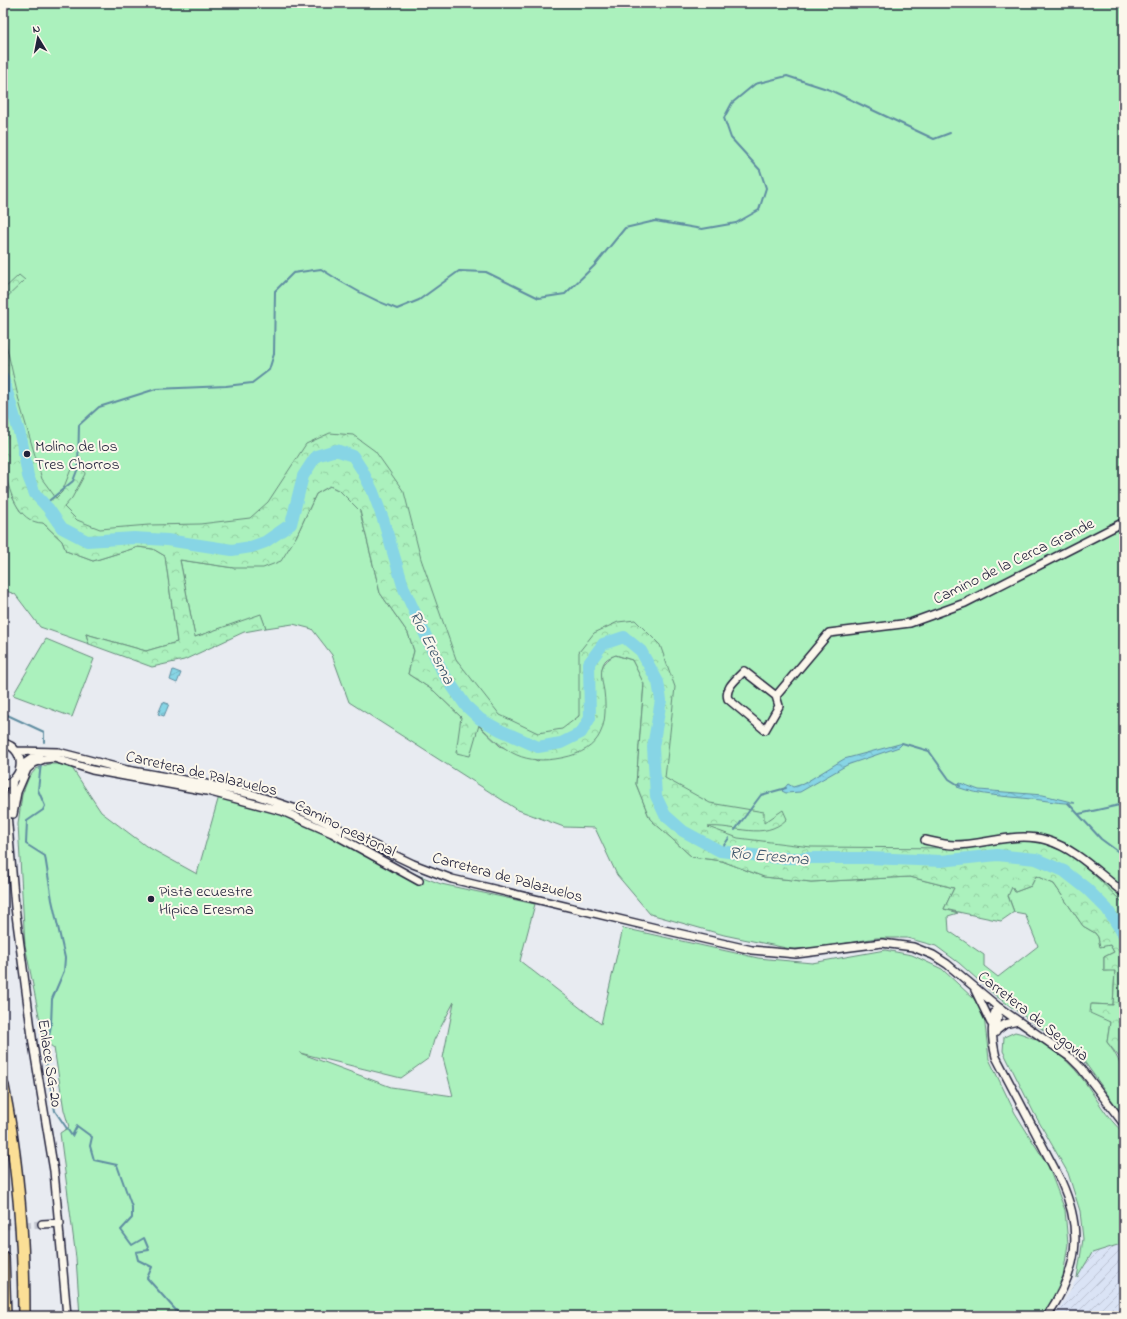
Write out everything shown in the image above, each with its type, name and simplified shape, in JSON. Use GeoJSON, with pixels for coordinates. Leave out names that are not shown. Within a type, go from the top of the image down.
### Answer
{"type":"FeatureCollection","features":[{"type":"Feature","properties":{"kind":"highway"},"geometry":{"type":"LineString","coordinates":[[3,1086],[18,1181],[31,1316]]}},
{"type":"Feature","properties":{"kind":"highway"},"geometry":{"type":"LineString","coordinates":[[23,1243],[24,1316]]}},
{"type":"Feature","properties":{"kind":"highway"},"geometry":{"type":"LineString","coordinates":[[3,1257],[5,1316]]}},
{"type":"Feature","properties":{"kind":"street","name":"Camino de la Cerca Grande"},"geometry":{"type":"LineString","coordinates":[[776,696],[829,633],[910,623],[965,603],[1124,522]]}},
{"type":"Feature","properties":{"kind":"street"},"geometry":{"type":"LineString","coordinates":[[744,671],[776,696],[779,706],[765,730],[728,699],[727,690],[744,671]]}},
{"type":"Feature","properties":{"kind":"street"},"geometry":{"type":"LineString","coordinates":[[3,743],[11,746],[16,751],[20,758],[21,766],[40,752]]}},
{"type":"Feature","properties":{"kind":"street","name":"Carretera de Palazuelos"},"geometry":{"type":"LineString","coordinates":[[16,751],[58,752],[127,770],[201,783],[254,795],[302,811],[435,873],[660,929],[752,950],[796,954],[869,944],[892,943],[912,947],[934,955]]}},
{"type":"Feature","properties":{"kind":"street","name":"Camino peatonal"},"geometry":{"type":"LineString","coordinates":[[10,814],[17,792],[27,769],[39,761],[54,758],[92,770],[207,791],[282,811],[332,834],[419,881]]}},
{"type":"Feature","properties":{"kind":"street","name":"Enlace SG-20"},"geometry":{"type":"LineString","coordinates":[[21,766],[14,780],[10,814],[16,907],[31,1029],[54,1171],[60,1223],[67,1316]]}},
{"type":"Feature","properties":{"kind":"street"},"geometry":{"type":"LineString","coordinates":[[3,785],[14,780]]}},
{"type":"Feature","properties":{"kind":"street","name":"Enlace SG-20"},"geometry":{"type":"LineString","coordinates":[[3,804],[10,814]]}},
{"type":"Feature","properties":{"kind":"street"},"geometry":{"type":"LineString","coordinates":[[925,840],[955,845],[1002,839],[1044,839],[1075,853],[1124,893]]}},
{"type":"Feature","properties":{"kind":"street","name":"Carretera de Segovia"},"geometry":{"type":"LineString","coordinates":[[934,955],[972,984],[998,1007],[1059,1048],[1081,1068],[1124,1124]]}},
{"type":"Feature","properties":{"kind":"street"},"geometry":{"type":"LineString","coordinates":[[972,984],[987,1011],[994,1031]]}},
{"type":"Feature","properties":{"kind":"street"},"geometry":{"type":"LineString","coordinates":[[998,1007],[993,1017],[994,1044],[1000,1065],[1063,1186],[1074,1220],[1075,1246],[1073,1261],[1064,1286],[1047,1316]]}},
{"type":"Feature","properties":{"kind":"street"},"geometry":{"type":"LineString","coordinates":[[994,1031],[1005,1024],[1018,1021]]}},
{"type":"Feature","properties":{"kind":"street"},"geometry":{"type":"LineString","coordinates":[[42,1224],[60,1223]]}},
{"type":"Feature","properties":{"kind":"shaded area"},"geometry":{"type":"Polygon","coordinates":[[[1124,1243],[1124,1316],[1055,1316],[1092,1253],[1124,1243]]]}},
{"type":"Feature","properties":{"kind":"green space"},"geometry":{"type":"Polygon","coordinates":[[[3,3],[1124,3],[1124,935],[1064,871],[778,858],[665,815],[648,666],[603,644],[591,700],[561,743],[480,719],[337,450],[291,524],[87,541],[48,508],[3,378],[3,3]]]}},
{"type":"Feature","properties":{"kind":"green space"},"geometry":{"type":"Polygon","coordinates":[[[19,275],[25,280],[3,301],[3,290],[19,275]]]}},
{"type":"Feature","properties":{"kind":"green space"},"geometry":{"type":"Polygon","coordinates":[[[3,331],[20,405],[42,479],[56,498],[62,492],[75,459],[82,460],[85,474],[72,498],[64,507],[77,520],[100,529],[149,525],[200,524],[250,518],[268,502],[306,444],[330,433],[353,435],[375,451],[404,492],[421,559],[456,659],[500,715],[538,733],[562,729],[579,716],[579,652],[594,633],[618,622],[635,620],[660,645],[675,687],[665,778],[710,803],[764,812],[764,823],[783,810],[787,819],[778,826],[768,830],[758,831],[708,827],[738,838],[811,847],[956,848],[1006,842],[1037,841],[1066,852],[1084,865],[1124,904],[1124,1069],[1119,1057],[1107,1042],[1110,1022],[1090,1013],[1091,1004],[1113,1005],[1115,971],[1104,971],[1104,957],[1114,952],[1110,945],[1100,947],[1098,937],[1095,933],[1083,926],[1054,884],[1036,876],[1031,886],[1015,892],[1012,887],[1008,896],[1014,912],[1001,921],[944,909],[954,888],[910,877],[811,882],[764,877],[722,861],[692,857],[650,819],[636,784],[644,684],[632,660],[616,655],[609,658],[603,664],[602,679],[605,705],[602,729],[598,738],[591,746],[582,752],[555,759],[542,760],[521,757],[504,748],[479,725],[470,756],[456,753],[461,717],[434,691],[408,674],[414,651],[408,633],[380,593],[360,511],[340,491],[330,486],[316,494],[296,537],[281,561],[263,568],[234,568],[180,560],[195,637],[261,614],[266,628],[244,632],[184,660],[152,667],[89,644],[86,634],[146,651],[177,642],[165,556],[153,549],[138,547],[93,561],[66,551],[62,541],[43,523],[26,517],[20,511],[11,494],[4,467],[5,437],[3,427],[3,331]]]}},
{"type":"Feature","properties":{"kind":"green space"},"geometry":{"type":"Polygon","coordinates":[[[3,427],[6,434],[4,466],[13,498],[20,511],[43,523],[62,541],[66,551],[93,561],[138,547],[153,549],[165,556],[177,642],[146,651],[86,634],[89,644],[40,627],[15,594],[3,590],[3,427]]]}},
{"type":"Feature","properties":{"kind":"green space"},"geometry":{"type":"Polygon","coordinates":[[[330,486],[340,491],[360,511],[380,593],[408,633],[414,651],[408,674],[434,691],[461,717],[478,725],[500,746],[538,761],[603,689],[601,673],[603,665],[615,655],[632,660],[644,683],[636,784],[650,819],[692,857],[722,861],[764,877],[811,882],[910,877],[954,888],[944,909],[958,913],[948,916],[949,931],[984,955],[984,966],[998,977],[1038,946],[1025,914],[1014,912],[1008,895],[1012,886],[1015,892],[1031,886],[1036,876],[1054,884],[1083,926],[1095,933],[1098,937],[1100,946],[1110,945],[1114,952],[1104,957],[1104,971],[1115,970],[1113,1005],[1092,1004],[1110,1022],[1107,1042],[1118,1060],[1123,1074],[1124,1110],[1121,1113],[1081,1057],[996,996],[959,963],[936,946],[907,938],[876,938],[819,948],[791,949],[724,935],[650,914],[617,875],[595,828],[564,827],[518,810],[349,702],[332,655],[312,629],[293,624],[266,628],[261,615],[195,637],[180,560],[234,568],[296,537],[316,494],[330,486]]]}},
{"type":"Feature","properties":{"kind":"green space"},"geometry":{"type":"Polygon","coordinates":[[[46,639],[94,659],[72,717],[13,695],[46,639]]]}},
{"type":"Feature","properties":{"kind":"green space"},"geometry":{"type":"Polygon","coordinates":[[[49,764],[63,764],[72,768],[101,812],[146,846],[197,874],[219,796],[282,811],[376,859],[441,884],[535,904],[520,961],[601,1024],[623,928],[758,958],[812,963],[885,950],[912,955],[942,969],[974,999],[984,1016],[989,1059],[1015,1113],[1048,1166],[1065,1210],[1068,1244],[1063,1276],[1044,1316],[80,1316],[76,1258],[60,1133],[69,1127],[64,1110],[54,1048],[44,1041],[25,945],[18,824],[22,795],[29,777],[36,769],[49,764]],[[454,1002],[434,1040],[429,1058],[401,1078],[300,1053],[391,1087],[453,1096],[443,1058],[454,1002]]]}},
{"type":"Feature","properties":{"kind":"green space"},"geometry":{"type":"Polygon","coordinates":[[[1015,1032],[1033,1038],[1042,1043],[1068,1062],[1081,1077],[1112,1120],[1124,1133],[1124,1243],[1092,1253],[1077,1278],[1083,1239],[1080,1211],[1068,1173],[1035,1115],[1003,1051],[1004,1037],[1015,1032]]]}},
{"type":"Feature","properties":{"kind":"water"},"geometry":{"type":"Polygon","coordinates":[[[173,670],[181,673],[177,683],[170,680],[173,670]]]}},
{"type":"Feature","properties":{"kind":"water"},"geometry":{"type":"Polygon","coordinates":[[[163,702],[169,704],[164,716],[158,714],[163,702]]]}},
{"type":"Feature","properties":{"kind":"water"},"geometry":{"type":"Polygon","coordinates":[[[903,743],[899,747],[847,765],[800,792],[786,793],[782,791],[788,784],[793,787],[803,784],[844,759],[903,743]]]}},
{"type":"Feature","properties":{"kind":"water"},"geometry":{"type":"Polygon","coordinates":[[[960,783],[979,790],[1043,795],[1075,803],[985,794],[957,787],[960,783]]]}},
{"type":"Feature","properties":{"kind":"waterway"},"geometry":{"type":"LineString","coordinates":[[45,504],[73,481],[78,468],[79,425],[99,407],[156,389],[226,386],[252,383],[269,370],[274,354],[275,291],[293,273],[321,269],[339,281],[377,301],[397,309],[419,300],[459,271],[486,272],[539,298],[565,294],[594,266],[625,228],[655,221],[702,229],[736,223],[759,210],[766,188],[760,170],[731,138],[724,118],[732,103],[755,84],[787,76],[830,90],[934,139],[950,133]]}},
{"type":"Feature","properties":{"kind":"waterway","name":"Río Eresma"},"geometry":{"type":"LineString","coordinates":[[3,378],[22,442],[28,476],[35,494],[48,508],[62,528],[87,541],[134,538],[167,540],[232,550],[251,547],[265,542],[291,524],[303,476],[316,456],[336,450],[353,456],[373,492],[383,519],[404,589],[443,673],[466,706],[480,719],[500,730],[538,747],[561,743],[581,733],[590,718],[589,663],[603,644],[624,637],[641,651],[658,682],[661,700],[653,747],[656,796],[665,815],[683,831],[720,851],[778,858],[869,858],[941,861],[997,855],[1036,859],[1064,871],[1087,889],[1107,909],[1124,935]]}},
{"type":"Feature","properties":{"kind":"waterway"},"geometry":{"type":"LineString","coordinates":[[3,713],[44,732],[44,742]]}},
{"type":"Feature","properties":{"kind":"waterway"},"geometry":{"type":"LineString","coordinates":[[902,743],[929,751],[949,779],[960,786]]}},
{"type":"Feature","properties":{"kind":"waterway"},"geometry":{"type":"LineString","coordinates":[[41,763],[38,790],[45,806],[43,810],[27,821],[26,844],[45,856],[52,900],[65,958],[64,971],[52,999],[51,1025],[45,1057],[55,1111],[72,1136],[77,1126],[92,1137],[90,1146],[94,1160],[117,1165],[132,1207],[132,1218],[121,1230],[132,1245],[144,1238],[149,1250],[136,1252],[138,1260],[152,1267],[147,1278],[181,1316]]}},
{"type":"Feature","properties":{"kind":"waterway"},"geometry":{"type":"LineString","coordinates":[[735,830],[761,795],[786,788]]}},
{"type":"Feature","properties":{"kind":"waterway"},"geometry":{"type":"LineString","coordinates":[[1068,803],[1101,839],[1124,856]]}},
{"type":"Feature","properties":{"kind":"waterway"},"geometry":{"type":"LineString","coordinates":[[1079,814],[1124,804]]}},
{"type":"Feature","properties":{"kind":"waterway"},"geometry":{"type":"LineString","coordinates":[[720,851],[729,838]]}},
{"type":"Feature","properties":{"kind":"tunnel"},"geometry":{"type":"LineString","coordinates":[[3,1226],[42,1224]]}},
{"type":"Feature","properties":{"kind":"place","name":"Molino de los Tres Chorros"},"geometry":{"type":"Point","coordinates":[27,454]}},
{"type":"Feature","properties":{"kind":"place","name":"Pista ecuestre Hípica Eresma"},"geometry":{"type":"Point","coordinates":[151,899]}}]}
